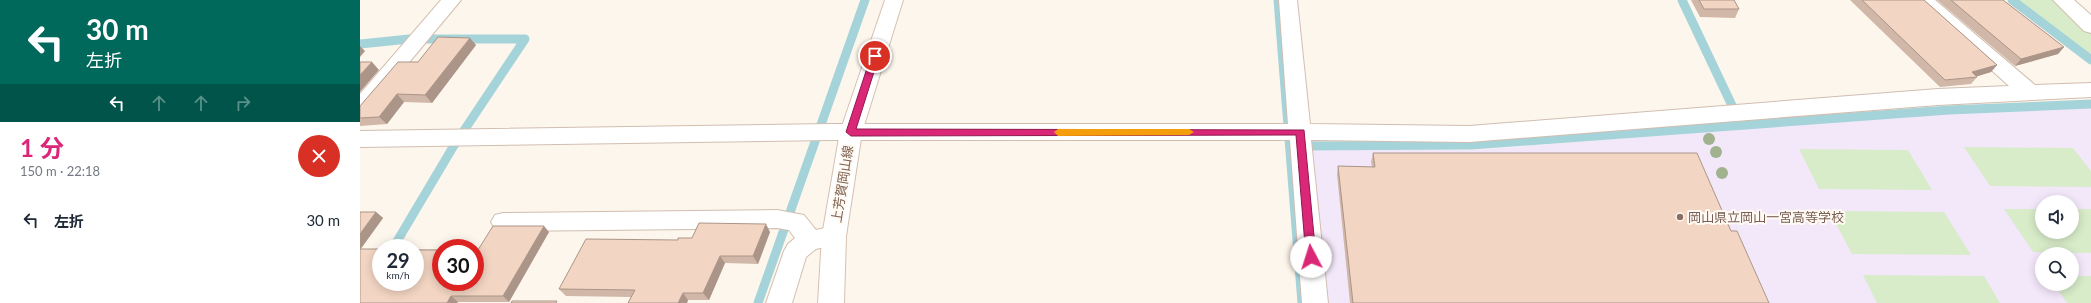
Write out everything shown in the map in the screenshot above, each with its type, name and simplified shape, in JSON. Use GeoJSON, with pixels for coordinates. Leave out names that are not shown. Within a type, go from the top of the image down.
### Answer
{"type":"FeatureCollection","features":[{"type":"Feature","properties":{"kind":"street"},"geometry":{"type":"LineString","coordinates":[[360,108],[452,0]]}},
{"type":"Feature","properties":{"kind":"street","name":"上芳賀岡山線"},"geometry":{"type":"LineString","coordinates":[[831,303],[834,236],[851,132],[894,0]]}},
{"type":"Feature","properties":{"kind":"street"},"geometry":{"type":"LineString","coordinates":[[1288,0],[1296,138],[1314,303]]}},
{"type":"Feature","properties":{"kind":"street"},"geometry":{"type":"LineString","coordinates":[[1923,0],[2028,91]]}},
{"type":"Feature","properties":{"kind":"street"},"geometry":{"type":"LineString","coordinates":[[2062,0],[2091,26]]}},
{"type":"Feature","properties":{"kind":"street"},"geometry":{"type":"LineString","coordinates":[[360,139],[851,132],[1296,138],[1469,134],[1737,112],[2028,91],[2091,90]]}},
{"type":"Feature","properties":{"kind":"street"},"geometry":{"type":"LineString","coordinates":[[503,222],[794,227],[834,236]]}},
{"type":"Feature","properties":{"kind":"street"},"geometry":{"type":"LineString","coordinates":[[779,303],[796,251],[794,227]]}},
{"type":"Feature","properties":{"kind":"shaded area","name":"岡山県立岡山一宮高等学校"},"geometry":{"type":"Polygon","coordinates":[[[2091,107],[2091,303],[1325,303],[1313,150],[1473,150],[1953,113],[2091,107]]]}},
{"type":"Feature","properties":{"kind":"green space"},"geometry":{"type":"Polygon","coordinates":[[[2016,0],[2054,0],[2091,34],[2091,56],[2016,0]]]}},
{"type":"Feature","properties":{"kind":"green space"},"geometry":{"type":"Polygon","coordinates":[[[1964,147],[2073,148],[2091,171],[2091,187],[1990,186],[1964,147]]]}},
{"type":"Feature","properties":{"kind":"green space"},"geometry":{"type":"Polygon","coordinates":[[[1799,149],[1908,150],[1932,190],[1819,189],[1799,149]]]}},
{"type":"Feature","properties":{"kind":"green space"},"geometry":{"type":"Polygon","coordinates":[[[2004,209],[2035,209],[2035,239],[2079,239],[2079,209],[2091,209],[2091,253],[2079,253],[2079,247],[2035,247],[2035,252],[2033,252],[2004,209]]]}},
{"type":"Feature","properties":{"kind":"green space"},"geometry":{"type":"Polygon","coordinates":[[[1829,211],[1944,212],[1971,255],[1852,254],[1829,211]]]}},
{"type":"Feature","properties":{"kind":"green space"},"geometry":{"type":"Polygon","coordinates":[[[1863,275],[1984,276],[2000,303],[1877,303],[1863,275]]]}},
{"type":"Feature","properties":{"kind":"green space"},"geometry":{"type":"Polygon","coordinates":[[[2079,276],[2091,276],[2091,303],[2067,303],[2059,291],[2079,291],[2079,276]]]}},
{"type":"Feature","properties":{"kind":"building"},"geometry":{"type":"Polygon","coordinates":[[[1699,0],[1734,0],[1739,9],[1704,9],[1699,0]]]}},
{"type":"Feature","properties":{"kind":"building"},"geometry":{"type":"Polygon","coordinates":[[[1862,0],[1924,0],[1997,65],[1972,72],[1977,77],[1945,80],[1862,0]]]}},
{"type":"Feature","properties":{"kind":"building"},"geometry":{"type":"Polygon","coordinates":[[[1951,0],[2003,0],[2064,47],[2021,59],[1951,0]]]}},
{"type":"Feature","properties":{"kind":"building"},"geometry":{"type":"Polygon","coordinates":[[[438,37],[470,38],[425,95],[397,94],[379,117],[360,118],[360,106],[398,62],[418,62],[438,37]]]}},
{"type":"Feature","properties":{"kind":"building"},"geometry":{"type":"Polygon","coordinates":[[[360,62],[372,62],[360,75],[360,62]]]}},
{"type":"Feature","properties":{"kind":"building"},"geometry":{"type":"Polygon","coordinates":[[[1373,153],[1697,153],[1731,231],[1737,231],[1769,303],[1353,303],[1338,166],[1375,167],[1373,153]]]}},
{"type":"Feature","properties":{"kind":"building"},"geometry":{"type":"Polygon","coordinates":[[[360,212],[376,212],[360,234],[360,212]]]}},
{"type":"Feature","properties":{"kind":"building"},"geometry":{"type":"Polygon","coordinates":[[[699,223],[766,224],[753,256],[720,256],[703,293],[683,293],[678,303],[628,303],[635,290],[559,289],[586,239],[678,240],[678,238],[692,238],[699,223]]]}},
{"type":"Feature","properties":{"kind":"building"},"geometry":{"type":"Polygon","coordinates":[[[493,226],[544,226],[503,296],[451,296],[447,303],[360,303],[360,249],[372,249],[372,291],[424,291],[424,250],[432,250],[432,291],[484,291],[484,240],[493,226]]]}},
{"type":"Feature","properties":{"kind":"building"},"geometry":{"type":"Polygon","coordinates":[[[512,301],[557,301],[556,303],[511,303],[512,301]]]}},
{"type":"Feature","properties":{"kind":"waterway"},"geometry":{"type":"LineString","coordinates":[[758,303],[865,0]]}},
{"type":"Feature","properties":{"kind":"waterway"},"geometry":{"type":"LineString","coordinates":[[1278,0],[1302,303]]}},
{"type":"Feature","properties":{"kind":"waterway"},"geometry":{"type":"LineString","coordinates":[[1682,0],[1737,116]]}},
{"type":"Feature","properties":{"kind":"waterway"},"geometry":{"type":"LineString","coordinates":[[2012,0],[2091,60]]}},
{"type":"Feature","properties":{"kind":"waterway"},"geometry":{"type":"LineString","coordinates":[[360,44],[409,39],[525,39],[453,147],[398,239]]}},
{"type":"Feature","properties":{"kind":"waterway"},"geometry":{"type":"LineString","coordinates":[[1300,146],[1472,145],[1949,110],[2091,104]]}},
{"type":"Feature","properties":{"kind":"slow traffic"},"geometry":{"type":"LineString","coordinates":[[1058,132],[1189,132]]}},
{"type":"Feature","properties":{"kind":"place","name":"岡山県立岡山一宮高等学校"},"geometry":{"type":"Point","coordinates":[1680,217]}},
{"type":"Feature","properties":{"kind":"route"},"geometry":{"type":"LineString","coordinates":[[875,56],[851,132],[1300,132],[1311,257]]}}]}
